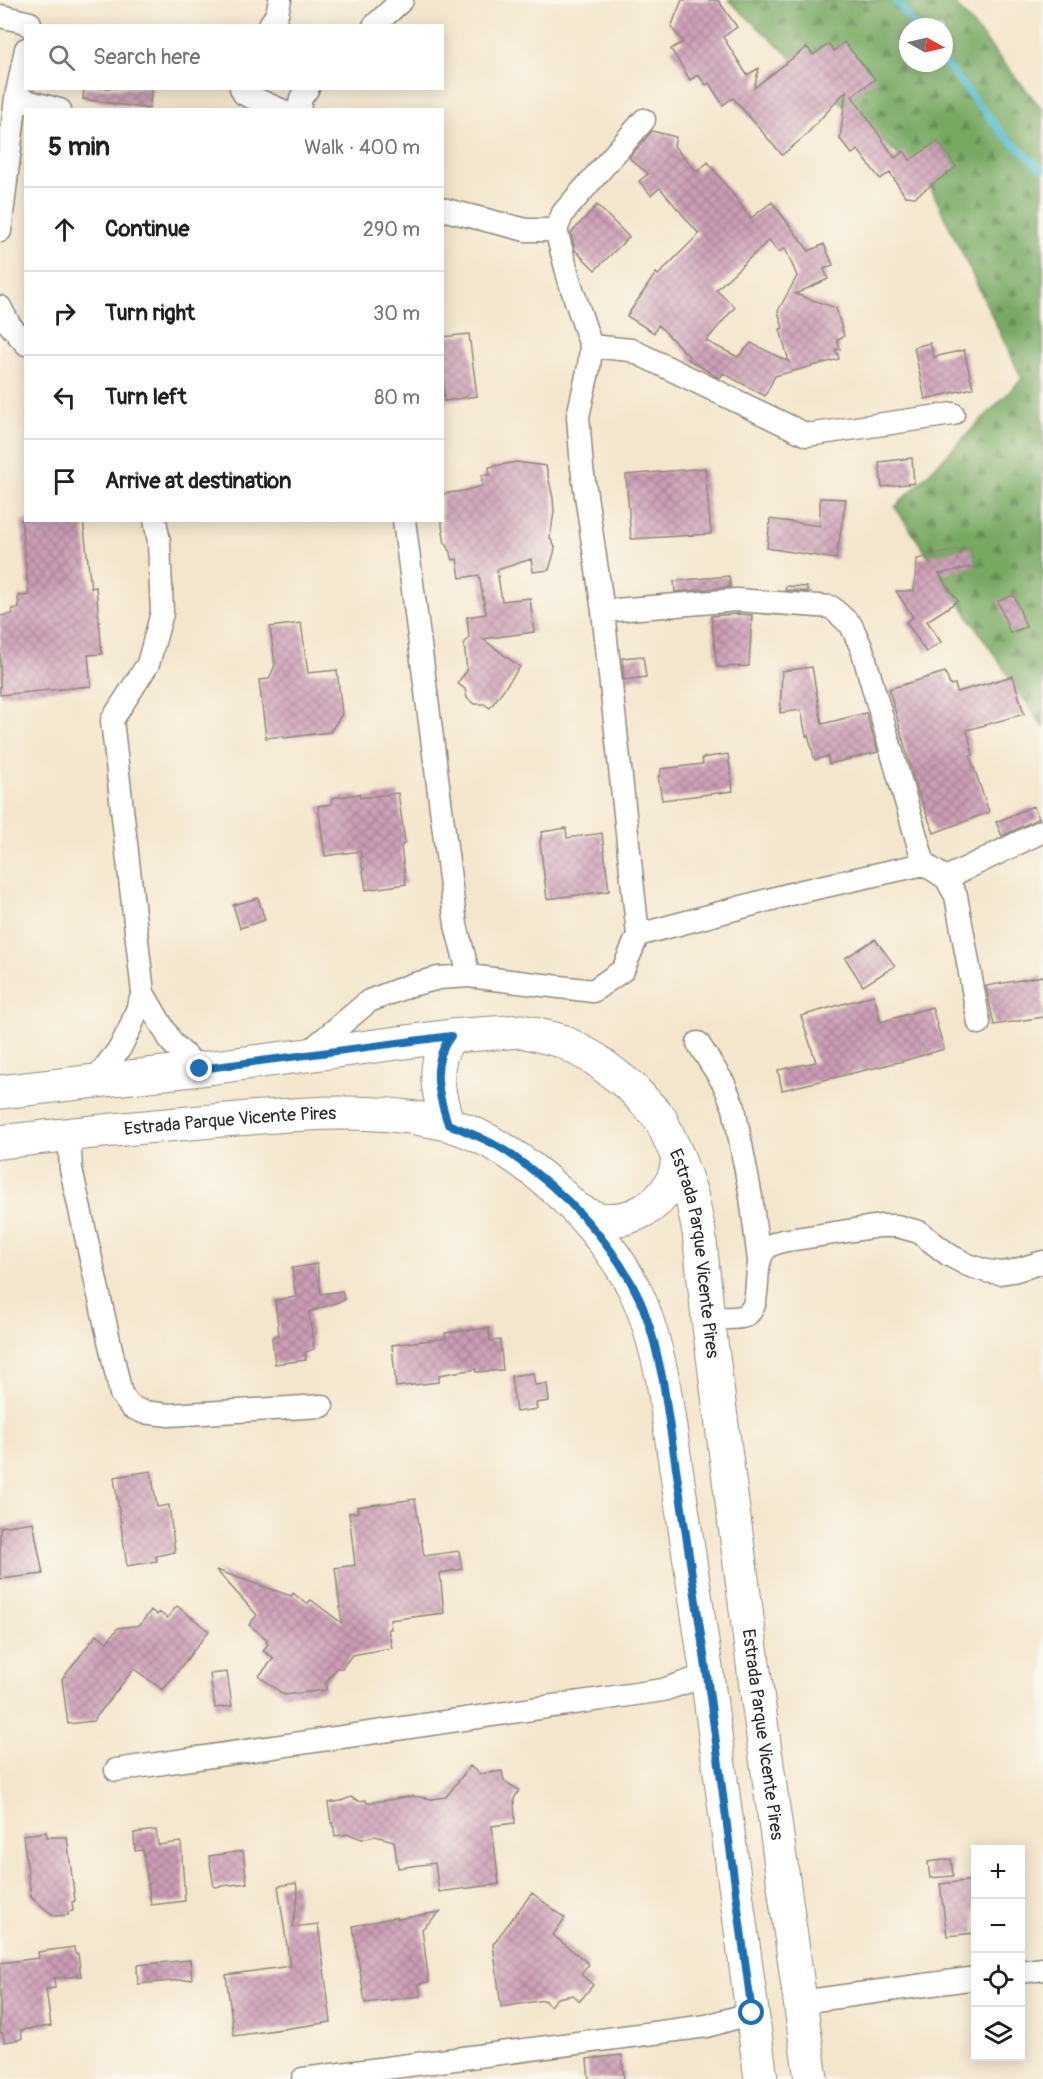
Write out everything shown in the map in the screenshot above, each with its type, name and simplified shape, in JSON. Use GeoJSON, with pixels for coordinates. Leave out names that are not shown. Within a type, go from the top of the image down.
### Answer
{"type":"FeatureCollection","features":[{"type":"Feature","properties":{"kind":"main road","name":"Estrada Parque Vicente Pires"},"geometry":{"type":"LineString","coordinates":[[0,1092],[200,1069],[451,1036],[522,1031],[562,1041],[595,1059],[630,1087],[660,1118],[691,1194],[699,1232],[755,1678],[811,2079]]}},
{"type":"Feature","properties":{"kind":"main road"},"geometry":{"type":"LineString","coordinates":[[448,1124],[438,1093],[437,1070],[444,1044],[451,1036]]}},
{"type":"Feature","properties":{"kind":"main road","name":"Estrada Parque Vicente Pires"},"geometry":{"type":"LineString","coordinates":[[0,1142],[69,1134],[329,1113],[393,1114],[448,1124],[513,1155],[578,1210],[621,1265],[639,1299],[654,1341],[663,1381],[707,1675],[761,2079]]}},
{"type":"Feature","properties":{"kind":"main road"},"geometry":{"type":"LineString","coordinates":[[578,1210],[599,1219],[622,1219],[643,1212],[661,1198],[673,1180],[678,1158]]}},
{"type":"Feature","properties":{"kind":"street"},"geometry":{"type":"LineString","coordinates":[[270,24],[277,14],[279,0]]}},
{"type":"Feature","properties":{"kind":"street"},"geometry":{"type":"LineString","coordinates":[[376,24],[402,0]]}},
{"type":"Feature","properties":{"kind":"street"},"geometry":{"type":"LineString","coordinates":[[0,16],[30,24]]}},
{"type":"Feature","properties":{"kind":"street"},"geometry":{"type":"LineString","coordinates":[[0,231],[16,99],[24,59]]}},
{"type":"Feature","properties":{"kind":"street"},"geometry":{"type":"LineString","coordinates":[[242,90],[244,93],[277,108]]}},
{"type":"Feature","properties":{"kind":"street"},"geometry":{"type":"LineString","coordinates":[[299,108],[301,98],[307,90]]}},
{"type":"Feature","properties":{"kind":"street"},"geometry":{"type":"LineString","coordinates":[[16,99],[52,108]]}},
{"type":"Feature","properties":{"kind":"street"},"geometry":{"type":"LineString","coordinates":[[305,1054],[369,1001],[411,985],[439,978],[469,976],[593,991],[623,970],[638,935],[603,611],[582,468],[578,416],[589,368],[591,345],[570,283],[556,230],[563,213],[644,120]]}},
{"type":"Feature","properties":{"kind":"street"},"geometry":{"type":"LineString","coordinates":[[444,209],[526,230],[556,230]]}},
{"type":"Feature","properties":{"kind":"street"},"geometry":{"type":"LineString","coordinates":[[0,307],[9,324],[24,342]]}},
{"type":"Feature","properties":{"kind":"street"},"geometry":{"type":"LineString","coordinates":[[591,345],[631,350],[807,435],[953,414]]}},
{"type":"Feature","properties":{"kind":"street"},"geometry":{"type":"LineString","coordinates":[[155,522],[159,542],[162,613],[148,664],[112,720],[143,993],[172,1043],[200,1069]]}},
{"type":"Feature","properties":{"kind":"street"},"geometry":{"type":"LineString","coordinates":[[404,522],[456,926],[469,976]]}},
{"type":"Feature","properties":{"kind":"street"},"geometry":{"type":"LineString","coordinates":[[603,611],[736,600],[831,607],[851,625],[862,649],[924,864],[946,878],[956,896],[979,1023]]}},
{"type":"Feature","properties":{"kind":"street"},"geometry":{"type":"LineString","coordinates":[[946,878],[1043,831]]}},
{"type":"Feature","properties":{"kind":"street"},"geometry":{"type":"LineString","coordinates":[[638,935],[798,892],[924,864]]}},
{"type":"Feature","properties":{"kind":"street"},"geometry":{"type":"LineString","coordinates":[[95,1080],[120,1048],[143,993]]}},
{"type":"Feature","properties":{"kind":"street"},"geometry":{"type":"LineString","coordinates":[[698,1043],[724,1084],[734,1108],[751,1197],[759,1261],[756,1277],[757,1298],[752,1309],[743,1316],[708,1318]]}},
{"type":"Feature","properties":{"kind":"street"},"geometry":{"type":"LineString","coordinates":[[69,1134],[71,1169],[121,1394],[131,1407],[143,1413],[169,1415],[322,1406]]}},
{"type":"Feature","properties":{"kind":"street"},"geometry":{"type":"LineString","coordinates":[[759,1261],[770,1245],[782,1241],[880,1226],[897,1226],[918,1232],[949,1256],[986,1271],[1000,1273],[1013,1271],[1043,1262]]}},
{"type":"Feature","properties":{"kind":"street"},"geometry":{"type":"LineString","coordinates":[[116,1770],[663,1690],[707,1675]]}},
{"type":"Feature","properties":{"kind":"street"},"geometry":{"type":"LineString","coordinates":[[1025,1971],[1043,1969]]}},
{"type":"Feature","properties":{"kind":"street"},"geometry":{"type":"LineString","coordinates":[[801,2002],[971,1979]]}},
{"type":"Feature","properties":{"kind":"street"},"geometry":{"type":"LineString","coordinates":[[303,2079],[707,2026],[752,2013]]}},
{"type":"Feature","properties":{"kind":"green space"},"geometry":{"type":"Polygon","coordinates":[[[728,0],[952,0],[1043,110],[1043,727],[895,507],[1022,379],[928,182],[728,0]]]}},
{"type":"Feature","properties":{"kind":"building"},"geometry":{"type":"Polygon","coordinates":[[[682,0],[718,0],[737,27],[723,37],[747,75],[759,68],[754,88],[807,47],[813,55],[829,44],[834,51],[844,42],[875,79],[852,96],[895,158],[904,151],[910,160],[938,141],[956,167],[915,197],[905,196],[890,173],[880,179],[858,150],[852,154],[840,139],[846,91],[804,137],[782,155],[733,98],[723,105],[709,83],[706,85],[698,75],[690,80],[671,49],[683,42],[671,27],[682,0]]]}},
{"type":"Feature","properties":{"kind":"building"},"geometry":{"type":"Polygon","coordinates":[[[84,90],[152,90],[149,108],[83,99],[84,90]]]}},
{"type":"Feature","properties":{"kind":"building"},"geometry":{"type":"Polygon","coordinates":[[[652,131],[676,137],[674,146],[697,172],[708,162],[751,218],[772,202],[809,251],[824,244],[833,265],[824,269],[828,279],[795,294],[836,308],[844,336],[837,340],[840,349],[836,349],[839,359],[775,376],[765,396],[723,373],[720,378],[717,377],[688,359],[689,356],[658,325],[654,333],[627,316],[656,273],[658,275],[699,234],[660,188],[651,195],[639,181],[648,174],[629,158],[652,131]],[[769,240],[716,290],[735,307],[706,341],[738,357],[751,343],[789,362],[780,329],[783,328],[778,311],[797,276],[785,248],[779,252],[769,240]]]}},
{"type":"Feature","properties":{"kind":"building"},"geometry":{"type":"Polygon","coordinates":[[[597,205],[629,237],[595,270],[575,250],[571,233],[597,205]]]}},
{"type":"Feature","properties":{"kind":"building"},"geometry":{"type":"Polygon","coordinates":[[[469,334],[477,396],[444,401],[444,337],[469,334]]]}},
{"type":"Feature","properties":{"kind":"building"},"geometry":{"type":"Polygon","coordinates":[[[930,343],[934,357],[964,350],[973,388],[925,399],[914,347],[930,343]]]}},
{"type":"Feature","properties":{"kind":"building"},"geometry":{"type":"Polygon","coordinates":[[[912,458],[914,483],[882,487],[879,462],[912,458]]]}},
{"type":"Feature","properties":{"kind":"building"},"geometry":{"type":"Polygon","coordinates":[[[516,462],[546,466],[554,512],[550,538],[555,547],[549,570],[533,572],[531,559],[497,570],[502,601],[530,598],[534,632],[483,639],[520,667],[490,708],[484,704],[474,704],[467,698],[465,689],[457,683],[467,671],[464,643],[469,638],[467,617],[486,614],[479,575],[460,578],[457,559],[453,560],[445,544],[442,526],[444,494],[482,486],[482,475],[490,475],[489,467],[516,462]]]}},
{"type":"Feature","properties":{"kind":"building"},"geometry":{"type":"Polygon","coordinates":[[[705,468],[711,534],[631,539],[626,475],[705,468]]]}},
{"type":"Feature","properties":{"kind":"building"},"geometry":{"type":"Polygon","coordinates":[[[820,498],[846,499],[836,559],[767,548],[770,519],[820,526],[820,498]]]}},
{"type":"Feature","properties":{"kind":"building"},"geometry":{"type":"Polygon","coordinates":[[[21,520],[24,522],[83,522],[91,588],[96,587],[102,654],[88,655],[91,686],[0,695],[0,616],[13,614],[12,609],[19,608],[18,596],[29,595],[21,520]]]}},
{"type":"Feature","properties":{"kind":"building"},"geometry":{"type":"Polygon","coordinates":[[[970,547],[975,566],[939,574],[958,601],[927,621],[941,642],[926,652],[906,622],[913,617],[896,591],[914,591],[917,559],[970,547]]]}},
{"type":"Feature","properties":{"kind":"building"},"geometry":{"type":"Polygon","coordinates":[[[729,576],[730,587],[675,592],[674,581],[729,576]]]}},
{"type":"Feature","properties":{"kind":"building"},"geometry":{"type":"Polygon","coordinates":[[[786,586],[807,587],[807,592],[785,590],[786,586]]]}},
{"type":"Feature","properties":{"kind":"building"},"geometry":{"type":"Polygon","coordinates":[[[1014,595],[1026,627],[1010,633],[998,601],[1014,595]]]}},
{"type":"Feature","properties":{"kind":"building"},"geometry":{"type":"Polygon","coordinates":[[[752,615],[749,666],[717,667],[711,616],[752,615]]]}},
{"type":"Feature","properties":{"kind":"building"},"geometry":{"type":"Polygon","coordinates":[[[301,623],[308,673],[337,670],[342,714],[330,732],[266,738],[259,680],[269,679],[275,665],[270,627],[301,623]]]}},
{"type":"Feature","properties":{"kind":"building"},"geometry":{"type":"Polygon","coordinates":[[[643,656],[646,677],[624,680],[622,658],[643,656]]]}},
{"type":"Feature","properties":{"kind":"building"},"geometry":{"type":"Polygon","coordinates":[[[812,667],[822,724],[866,713],[878,752],[829,764],[828,756],[815,760],[808,735],[806,736],[801,710],[780,713],[782,671],[812,667]]]}},
{"type":"Feature","properties":{"kind":"building"},"geometry":{"type":"Polygon","coordinates":[[[945,672],[950,685],[955,684],[957,692],[1013,676],[1024,714],[967,730],[973,755],[970,756],[989,812],[934,833],[916,787],[889,689],[945,672]]]}},
{"type":"Feature","properties":{"kind":"building"},"geometry":{"type":"Polygon","coordinates":[[[728,754],[733,791],[662,800],[658,776],[660,776],[661,769],[703,764],[702,758],[728,754]]]}},
{"type":"Feature","properties":{"kind":"building"},"geometry":{"type":"Polygon","coordinates":[[[398,793],[405,842],[401,847],[406,884],[366,890],[360,851],[325,856],[318,806],[332,804],[332,798],[359,794],[360,798],[398,793]]]}},
{"type":"Feature","properties":{"kind":"building"},"geometry":{"type":"Polygon","coordinates":[[[1033,806],[1039,818],[1002,836],[996,822],[1033,806]]]}},
{"type":"Feature","properties":{"kind":"building"},"geometry":{"type":"Polygon","coordinates":[[[566,828],[567,838],[602,833],[609,891],[547,899],[540,843],[542,832],[566,828]]]}},
{"type":"Feature","properties":{"kind":"building"},"geometry":{"type":"Polygon","coordinates":[[[258,898],[265,920],[240,928],[233,905],[258,898]]]}},
{"type":"Feature","properties":{"kind":"building"},"geometry":{"type":"Polygon","coordinates":[[[875,939],[895,966],[863,986],[845,958],[875,939]]]}},
{"type":"Feature","properties":{"kind":"building"},"geometry":{"type":"Polygon","coordinates":[[[1043,976],[1043,1017],[994,1025],[986,986],[1043,976]]]}},
{"type":"Feature","properties":{"kind":"building"},"geometry":{"type":"Polygon","coordinates":[[[874,995],[881,1022],[932,1007],[944,1049],[782,1090],[778,1070],[816,1062],[801,1016],[874,995]]]}},
{"type":"Feature","properties":{"kind":"building"},"geometry":{"type":"Polygon","coordinates":[[[317,1264],[321,1294],[342,1291],[344,1300],[309,1312],[314,1349],[305,1352],[306,1360],[275,1364],[272,1337],[279,1335],[275,1300],[296,1297],[292,1268],[317,1264]]]}},
{"type":"Feature","properties":{"kind":"building"},"geometry":{"type":"Polygon","coordinates":[[[489,1328],[490,1341],[500,1340],[503,1370],[476,1372],[476,1369],[439,1375],[439,1382],[396,1387],[392,1345],[446,1338],[445,1333],[489,1328]]]}},
{"type":"Feature","properties":{"kind":"building"},"geometry":{"type":"Polygon","coordinates":[[[533,1373],[535,1385],[547,1384],[549,1401],[536,1403],[537,1409],[516,1412],[511,1376],[533,1373]]]}},
{"type":"Feature","properties":{"kind":"building"},"geometry":{"type":"Polygon","coordinates":[[[151,1471],[157,1507],[169,1505],[175,1552],[156,1556],[157,1561],[127,1566],[114,1477],[151,1471]]]}},
{"type":"Feature","properties":{"kind":"building"},"geometry":{"type":"Polygon","coordinates":[[[415,1499],[424,1556],[459,1551],[462,1569],[440,1573],[444,1613],[390,1620],[391,1629],[388,1629],[392,1648],[352,1655],[342,1668],[337,1668],[326,1682],[326,1690],[284,1695],[259,1676],[274,1658],[263,1651],[268,1640],[249,1625],[257,1615],[216,1570],[291,1596],[293,1593],[307,1604],[311,1600],[342,1623],[335,1568],[355,1565],[349,1513],[358,1512],[357,1507],[415,1499]]]}},
{"type":"Feature","properties":{"kind":"building"},"geometry":{"type":"Polygon","coordinates":[[[33,1522],[43,1574],[0,1579],[0,1527],[33,1522]]]}},
{"type":"Feature","properties":{"kind":"building"},"geometry":{"type":"Polygon","coordinates":[[[177,1606],[209,1631],[163,1690],[134,1669],[93,1721],[68,1724],[62,1679],[97,1634],[107,1642],[118,1628],[140,1625],[151,1610],[167,1618],[177,1606]]]}},
{"type":"Feature","properties":{"kind":"building"},"geometry":{"type":"Polygon","coordinates":[[[227,1672],[232,1706],[215,1708],[210,1674],[227,1672]]]}},
{"type":"Feature","properties":{"kind":"building"},"geometry":{"type":"Polygon","coordinates":[[[470,1766],[480,1774],[502,1771],[504,1781],[519,1790],[514,1799],[515,1823],[492,1826],[499,1884],[439,1892],[435,1863],[398,1868],[394,1841],[375,1836],[362,1839],[349,1834],[335,1836],[328,1803],[351,1797],[359,1801],[366,1800],[367,1803],[413,1796],[432,1799],[446,1797],[470,1766]]]}},
{"type":"Feature","properties":{"kind":"building"},"geometry":{"type":"Polygon","coordinates":[[[156,1830],[158,1845],[181,1842],[185,1901],[151,1905],[143,1850],[135,1851],[134,1833],[156,1830]]]}},
{"type":"Feature","properties":{"kind":"building"},"geometry":{"type":"Polygon","coordinates":[[[46,1832],[47,1837],[67,1837],[75,1901],[72,1902],[73,1911],[68,1912],[68,1915],[54,1916],[31,1897],[23,1835],[46,1832]]]}},
{"type":"Feature","properties":{"kind":"building"},"geometry":{"type":"Polygon","coordinates":[[[243,1851],[247,1883],[214,1887],[209,1856],[243,1851]]]}},
{"type":"Feature","properties":{"kind":"building"},"geometry":{"type":"Polygon","coordinates":[[[951,1859],[953,1876],[930,1878],[928,1862],[951,1859]]]}},
{"type":"Feature","properties":{"kind":"building"},"geometry":{"type":"Polygon","coordinates":[[[971,1880],[971,1933],[947,1936],[940,1884],[971,1880]]]}},
{"type":"Feature","properties":{"kind":"building"},"geometry":{"type":"Polygon","coordinates":[[[296,1883],[298,1895],[293,1927],[318,1924],[331,2022],[234,2036],[226,1975],[290,1966],[278,1886],[296,1883]]]}},
{"type":"Feature","properties":{"kind":"building"},"geometry":{"type":"Polygon","coordinates":[[[532,1893],[565,1918],[553,1935],[589,1964],[581,1974],[593,1985],[580,2001],[573,1995],[557,1998],[550,2006],[544,2000],[501,2007],[493,1944],[532,1893]]]}},
{"type":"Feature","properties":{"kind":"building"},"geometry":{"type":"Polygon","coordinates":[[[440,1912],[422,1929],[429,1982],[418,1984],[421,1996],[365,2003],[353,1926],[397,1917],[397,1919],[440,1912]]]}},
{"type":"Feature","properties":{"kind":"building"},"geometry":{"type":"Polygon","coordinates":[[[74,1947],[75,1954],[78,1954],[81,1976],[54,1978],[55,1988],[46,1989],[51,2026],[21,2030],[22,2039],[4,2042],[3,2033],[0,2033],[0,1963],[39,1958],[38,1952],[74,1947]]]}},
{"type":"Feature","properties":{"kind":"building"},"geometry":{"type":"Polygon","coordinates":[[[190,1960],[192,1979],[138,1984],[137,1965],[190,1960]]]}},
{"type":"Feature","properties":{"kind":"building"},"geometry":{"type":"Polygon","coordinates":[[[622,2055],[624,2079],[589,2079],[587,2059],[622,2055]]]}},
{"type":"Feature","properties":{"kind":"waterway"},"geometry":{"type":"LineString","coordinates":[[895,0],[909,18]]}},
{"type":"Feature","properties":{"kind":"waterway"},"geometry":{"type":"LineString","coordinates":[[952,72],[1001,132],[1043,170]]}},
{"type":"Feature","properties":{"kind":"route"},"geometry":{"type":"LineString","coordinates":[[200,1069],[451,1036],[444,1044],[437,1070],[438,1093],[448,1124],[513,1155],[578,1210],[621,1265],[639,1299],[654,1341],[663,1381],[707,1675],[752,2013]]}}]}
